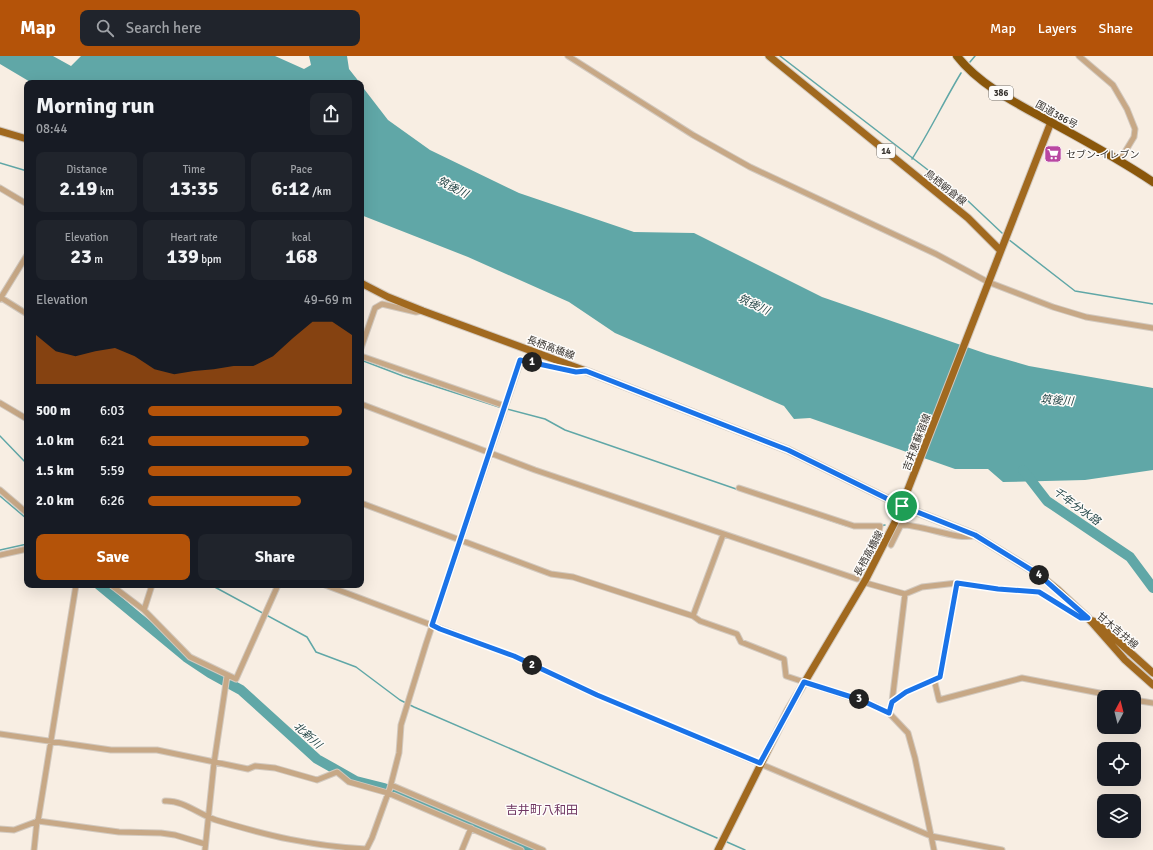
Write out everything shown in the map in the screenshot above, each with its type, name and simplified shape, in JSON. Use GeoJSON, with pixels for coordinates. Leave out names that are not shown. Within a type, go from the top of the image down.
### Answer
{"type":"FeatureCollection","features":[{"type":"Feature","properties":{"kind":"highway","name":"国道386号"},"geometry":{"type":"LineString","coordinates":[[957,56],[975,75],[990,86],[1120,160],[1153,182]]}},
{"type":"Feature","properties":{"kind":"main road","name":"鳥栖朝倉線"},"geometry":{"type":"LineString","coordinates":[[769,56],[968,218],[1000,250]]}},
{"type":"Feature","properties":{"kind":"main road"},"geometry":{"type":"LineString","coordinates":[[1000,250],[1030,179],[1051,122]]}},
{"type":"Feature","properties":{"kind":"main road"},"geometry":{"type":"LineString","coordinates":[[0,131],[24,138]]}},
{"type":"Feature","properties":{"kind":"main road","name":"吉井恵蘇宿線"},"geometry":{"type":"LineString","coordinates":[[903,502],[1000,250]]}},
{"type":"Feature","properties":{"kind":"main road","name":"長栖高橋線"},"geometry":{"type":"LineString","coordinates":[[364,285],[388,297],[586,371],[788,450],[903,502],[888,538],[866,579],[804,682],[760,763],[718,850]]}},
{"type":"Feature","properties":{"kind":"main road"},"geometry":{"type":"LineString","coordinates":[[903,502],[975,535],[1038,574],[1088,618],[1125,660],[1153,685]]}},
{"type":"Feature","properties":{"kind":"main road","name":"甘木吉井線"},"geometry":{"type":"LineString","coordinates":[[1088,618],[1102,627],[1153,673]]}},
{"type":"Feature","properties":{"kind":"street"},"geometry":{"type":"LineString","coordinates":[[568,56],[693,135],[750,167],[936,254],[988,282],[1053,307],[1086,317],[1153,328]]}},
{"type":"Feature","properties":{"kind":"street"},"geometry":{"type":"LineString","coordinates":[[1079,56],[1113,85],[1127,109],[1135,128],[1134,137],[1120,160]]}},
{"type":"Feature","properties":{"kind":"street"},"geometry":{"type":"LineString","coordinates":[[0,188],[24,202]]}},
{"type":"Feature","properties":{"kind":"street"},"geometry":{"type":"LineString","coordinates":[[24,260],[0,298],[24,312]]}},
{"type":"Feature","properties":{"kind":"street"},"geometry":{"type":"LineString","coordinates":[[364,339],[375,308],[382,304],[416,312],[424,311]]}},
{"type":"Feature","properties":{"kind":"street"},"geometry":{"type":"LineString","coordinates":[[364,357],[505,406]]}},
{"type":"Feature","properties":{"kind":"street"},"geometry":{"type":"LineString","coordinates":[[165,800],[173,800],[208,818],[276,838],[328,847],[366,849],[372,838],[400,753],[401,725],[406,706],[520,360],[576,372],[586,371]]}},
{"type":"Feature","properties":{"kind":"street"},"geometry":{"type":"LineString","coordinates":[[0,403],[24,417]]}},
{"type":"Feature","properties":{"kind":"street"},"geometry":{"type":"LineString","coordinates":[[364,405],[490,454],[857,580]]}},
{"type":"Feature","properties":{"kind":"street"},"geometry":{"type":"LineString","coordinates":[[739,488],[854,526],[880,526],[878,537]]}},
{"type":"Feature","properties":{"kind":"street"},"geometry":{"type":"LineString","coordinates":[[0,490],[24,510]]}},
{"type":"Feature","properties":{"kind":"street"},"geometry":{"type":"LineString","coordinates":[[364,503],[551,574],[573,577],[693,616],[700,621],[737,634],[741,642],[784,659],[786,676],[861,700],[889,713],[908,733],[915,758],[934,850]]}},
{"type":"Feature","properties":{"kind":"street"},"geometry":{"type":"LineString","coordinates":[[891,545],[901,525],[937,530],[969,538],[975,535]]}},
{"type":"Feature","properties":{"kind":"street"},"geometry":{"type":"LineString","coordinates":[[693,616],[723,535]]}},
{"type":"Feature","properties":{"kind":"street"},"geometry":{"type":"LineString","coordinates":[[0,555],[24,550]]}},
{"type":"Feature","properties":{"kind":"street"},"geometry":{"type":"LineString","coordinates":[[866,583],[905,594],[922,587],[957,583],[998,589],[1039,592],[1081,618],[1088,618]]}},
{"type":"Feature","properties":{"kind":"street"},"geometry":{"type":"LineString","coordinates":[[892,702],[906,692],[940,677],[957,583]]}},
{"type":"Feature","properties":{"kind":"street"},"geometry":{"type":"LineString","coordinates":[[34,850],[76,588]]}},
{"type":"Feature","properties":{"kind":"street"},"geometry":{"type":"LineString","coordinates":[[115,588],[144,610],[190,657],[227,677],[236,679],[277,588]]}},
{"type":"Feature","properties":{"kind":"street"},"geometry":{"type":"LineString","coordinates":[[144,610],[151,588]]}},
{"type":"Feature","properties":{"kind":"street"},"geometry":{"type":"LineString","coordinates":[[333,588],[514,656],[597,695],[930,836],[1002,850]]}},
{"type":"Feature","properties":{"kind":"street"},"geometry":{"type":"LineString","coordinates":[[889,713],[892,702],[905,594]]}},
{"type":"Feature","properties":{"kind":"street"},"geometry":{"type":"LineString","coordinates":[[205,850],[214,762],[227,677]]}},
{"type":"Feature","properties":{"kind":"street"},"geometry":{"type":"LineString","coordinates":[[934,680],[939,700],[1022,678],[1097,693]]}},
{"type":"Feature","properties":{"kind":"street"},"geometry":{"type":"LineString","coordinates":[[1141,701],[1153,704]]}},
{"type":"Feature","properties":{"kind":"street"},"geometry":{"type":"LineString","coordinates":[[0,734],[111,750],[157,750],[248,769],[255,766],[275,768],[317,780],[337,772],[349,782],[389,789],[543,850]]}},
{"type":"Feature","properties":{"kind":"street"},"geometry":{"type":"LineString","coordinates":[[389,789],[521,850]]}},
{"type":"Feature","properties":{"kind":"street"},"geometry":{"type":"LineString","coordinates":[[0,829],[14,830],[38,821],[119,832],[161,833],[175,835],[205,844]]}},
{"type":"Feature","properties":{"kind":"street"},"geometry":{"type":"LineString","coordinates":[[462,850],[472,828]]}},
{"type":"Feature","properties":{"kind":"water"},"geometry":{"type":"Polygon","coordinates":[[[0,56],[53,56],[71,66],[81,56],[275,56],[304,69],[311,65],[309,56],[347,56],[349,69],[358,80],[27,80],[0,64],[0,56]]]}},
{"type":"Feature","properties":{"kind":"water","name":"筑後川"},"geometry":{"type":"Polygon","coordinates":[[[364,89],[388,120],[430,150],[519,193],[634,232],[694,233],[822,297],[987,354],[1029,366],[1153,388],[1153,470],[1085,480],[1003,482],[988,469],[955,469],[810,418],[794,419],[784,406],[615,333],[569,302],[468,257],[364,216],[364,89]]]}},
{"type":"Feature","properties":{"kind":"waterway"},"geometry":{"type":"LineString","coordinates":[[780,56],[967,200],[1002,233]]}},
{"type":"Feature","properties":{"kind":"waterway"},"geometry":{"type":"LineString","coordinates":[[970,62],[975,56]]}},
{"type":"Feature","properties":{"kind":"waterway"},"geometry":{"type":"LineString","coordinates":[[912,159],[961,73]]}},
{"type":"Feature","properties":{"kind":"waterway"},"geometry":{"type":"LineString","coordinates":[[0,163],[24,170]]}},
{"type":"Feature","properties":{"kind":"waterway"},"geometry":{"type":"LineString","coordinates":[[1008,239],[1075,291],[1153,304]]}},
{"type":"Feature","properties":{"kind":"waterway"},"geometry":{"type":"LineString","coordinates":[[364,361],[403,376],[499,407]]}},
{"type":"Feature","properties":{"kind":"waterway"},"geometry":{"type":"LineString","coordinates":[[507,409],[545,419],[565,430],[739,490]]}},
{"type":"Feature","properties":{"kind":"waterway"},"geometry":{"type":"LineString","coordinates":[[0,436],[24,461]]}},
{"type":"Feature","properties":{"kind":"waterway","name":"千年分水路"},"geometry":{"type":"LineString","coordinates":[[1023,470],[1047,501],[1130,557],[1153,588]]}},
{"type":"Feature","properties":{"kind":"waterway"},"geometry":{"type":"LineString","coordinates":[[0,496],[24,516]]}},
{"type":"Feature","properties":{"kind":"waterway"},"geometry":{"type":"LineString","coordinates":[[775,502],[847,526]]}},
{"type":"Feature","properties":{"kind":"waterway"},"geometry":{"type":"LineString","coordinates":[[880,526],[885,525]]}},
{"type":"Feature","properties":{"kind":"waterway"},"geometry":{"type":"LineString","coordinates":[[0,550],[24,545]]}},
{"type":"Feature","properties":{"kind":"waterway","name":"北新川"},"geometry":{"type":"LineString","coordinates":[[103,588],[186,657],[210,673],[241,690],[317,759],[356,781],[384,788],[532,850]]}},
{"type":"Feature","properties":{"kind":"waterway"},"geometry":{"type":"LineString","coordinates":[[217,588],[307,637],[316,652],[356,667],[400,700],[414,707],[717,838]]}},
{"type":"Feature","properties":{"kind":"waterway"},"geometry":{"type":"LineString","coordinates":[[727,842],[745,850]]}},
{"type":"Feature","properties":{"kind":"place","name":"セブン-イレブン"},"geometry":{"type":"Point","coordinates":[1053,154]}},
{"type":"Feature","properties":{"kind":"district","name":"吉井町八和田"},"geometry":{"type":"Point","coordinates":[542,810]}},
{"type":"Feature","properties":{"kind":"route"},"geometry":{"type":"LineString","coordinates":[[520,360],[576,372],[586,371],[788,450],[902,506],[938,519],[975,535],[1000,549],[1038,574],[1058,590],[1088,618],[1081,618],[1039,592],[998,589],[957,583],[940,677],[906,692],[892,702],[889,713],[861,700],[804,682],[760,763],[597,695],[514,656],[432,625],[520,360]]}}]}
